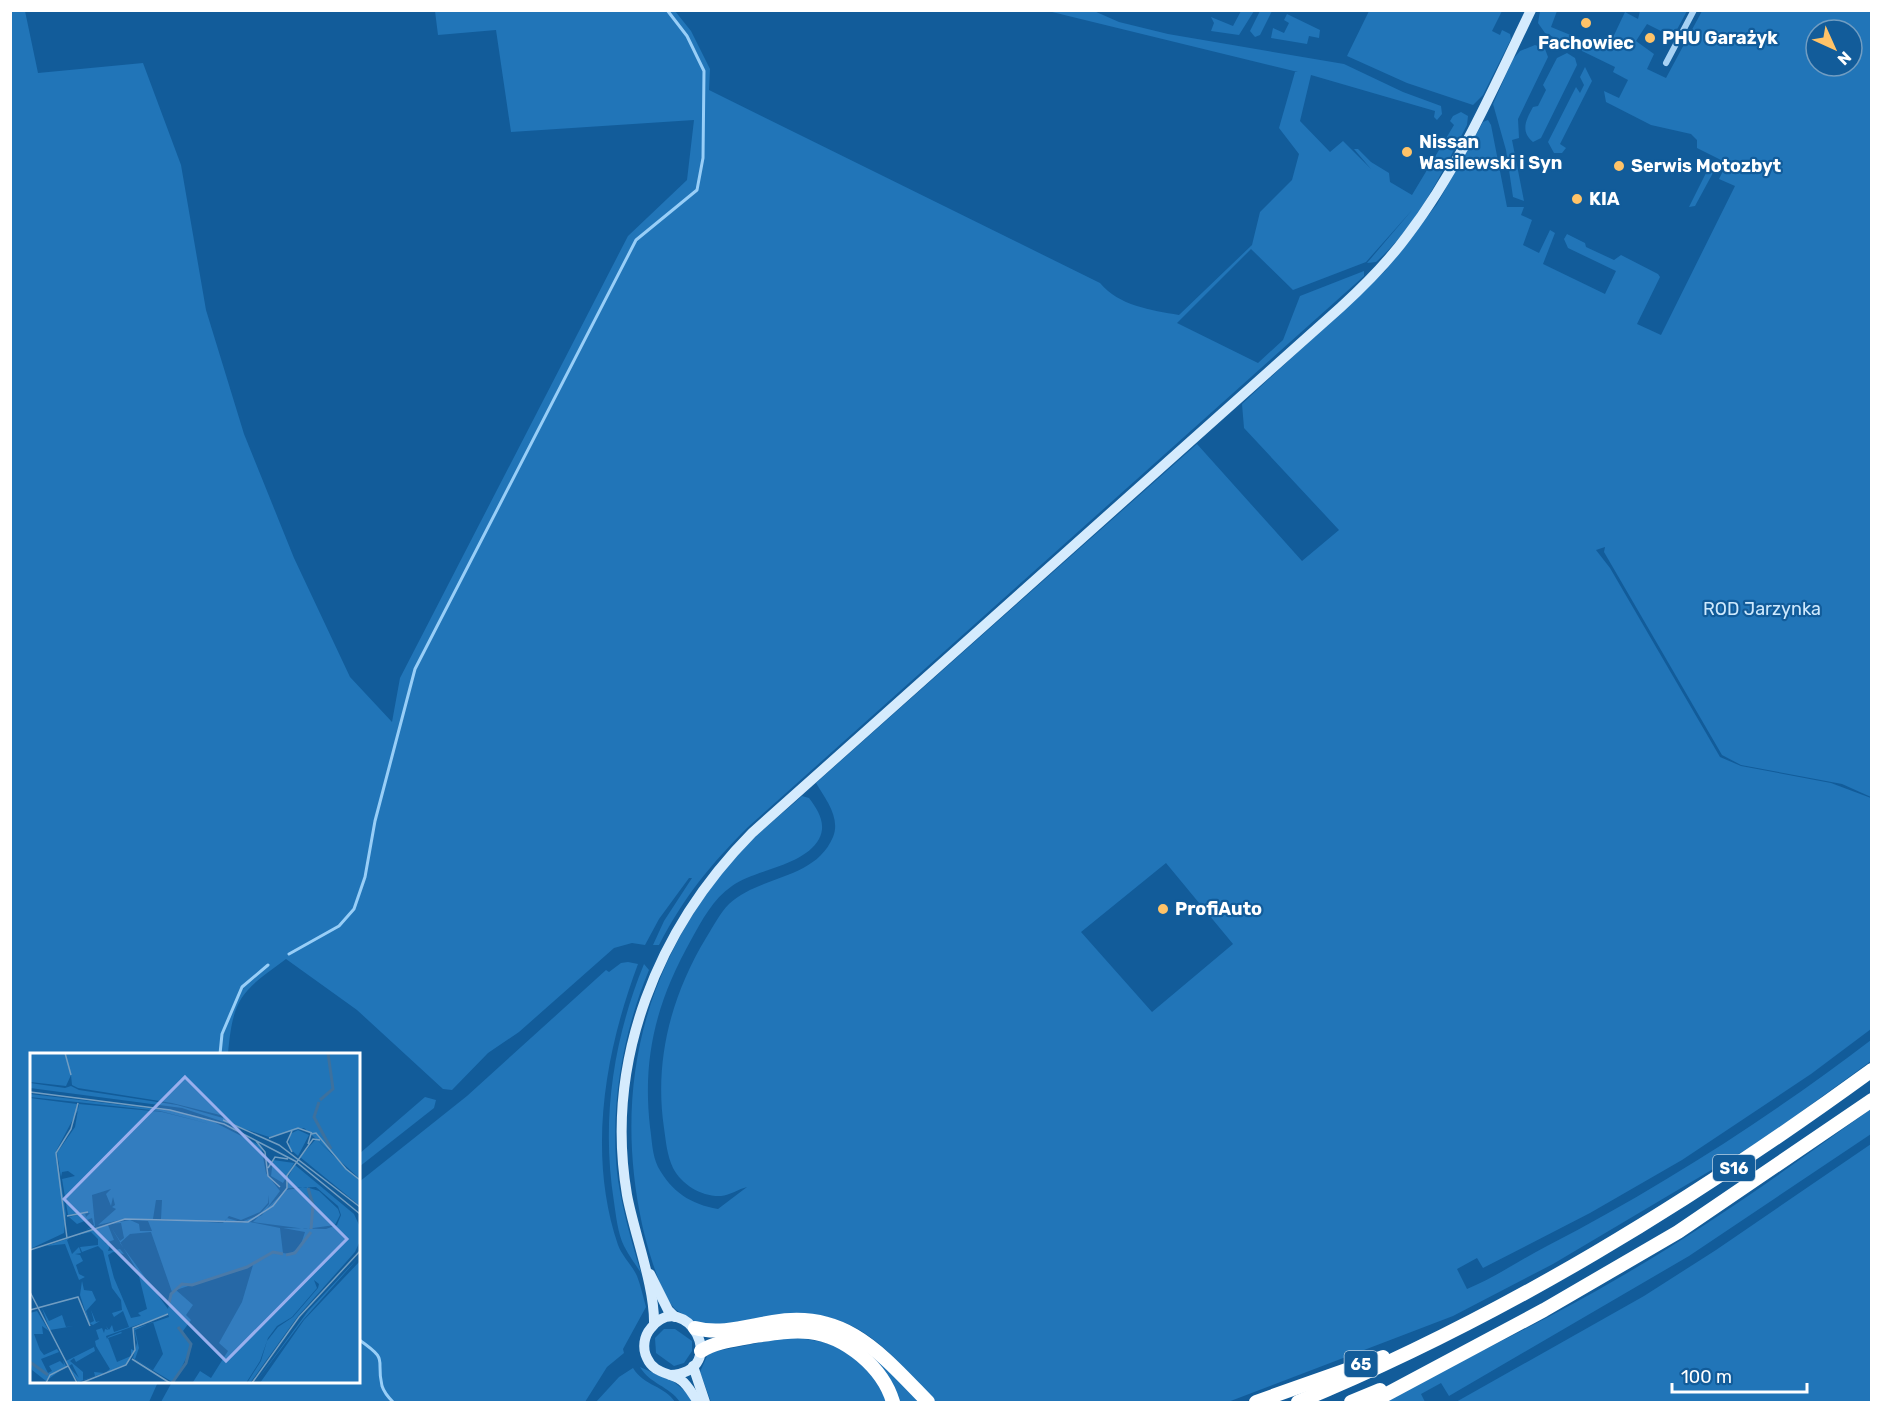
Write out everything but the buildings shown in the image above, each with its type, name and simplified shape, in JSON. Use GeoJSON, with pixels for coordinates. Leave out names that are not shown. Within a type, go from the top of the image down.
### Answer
{"type":"FeatureCollection","features":[{"type":"Feature","properties":{"kind":"highway","name":"S16"},"geometry":{"type":"LineString","coordinates":[[1298,1402],[1458,1329],[1533,1290],[1698,1192],[1783,1135],[1872,1070]]}},
{"type":"Feature","properties":{"kind":"highway","name":"S16"},"geometry":{"type":"LineString","coordinates":[[1352,1402],[1455,1355],[1544,1310],[1678,1232],[1872,1100]]}},
{"type":"Feature","properties":{"kind":"highway"},"geometry":{"type":"LineString","coordinates":[[695,1328],[711,1331],[783,1320],[826,1323],[849,1331],[872,1346],[928,1402]]}},
{"type":"Feature","properties":{"kind":"highway","name":"65"},"geometry":{"type":"LineString","coordinates":[[1256,1402],[1458,1329]]}},
{"type":"Feature","properties":{"kind":"highway"},"geometry":{"type":"LineString","coordinates":[[701,1351],[714,1345],[760,1336],[812,1332],[831,1338],[866,1360],[889,1388],[893,1402]]}},
{"type":"Feature","properties":{"kind":"highway","name":"S16"},"geometry":{"type":"LineString","coordinates":[[1372,1402],[1455,1355]]}},
{"type":"Feature","properties":{"kind":"main road"},"geometry":{"type":"LineString","coordinates":[[654,1324],[641,1251],[627,1194],[623,1147],[624,1091],[630,1052],[641,1008],[658,963],[690,907],[714,874],[752,833],[1364,285],[1401,244],[1428,206],[1480,114],[1531,10]]}},
{"type":"Feature","properties":{"kind":"main road"},"geometry":{"type":"LineString","coordinates":[[641,1251],[657,1291],[675,1317]]}},
{"type":"Feature","properties":{"kind":"main road"},"geometry":{"type":"LineString","coordinates":[[670,1375],[686,1371],[693,1366],[701,1351],[701,1343],[695,1328],[686,1320],[675,1317],[654,1324],[645,1338],[645,1355],[655,1369],[685,1383],[698,1402]]}},
{"type":"Feature","properties":{"kind":"main road"},"geometry":{"type":"LineString","coordinates":[[693,1366],[705,1402]]}},
{"type":"Feature","properties":{"kind":"street"},"geometry":{"type":"LineString","coordinates":[[1666,63],[1694,10]]}},
{"type":"Feature","properties":{"kind":"green space"},"geometry":{"type":"Polygon","coordinates":[[[10,11],[25,11],[38,73],[143,63],[181,165],[206,310],[244,434],[294,558],[350,677],[392,722],[400,678],[628,236],[687,180],[694,120],[511,132],[496,30],[438,35],[435,11],[675,11],[691,31],[710,69],[709,90],[1100,283],[1116,297],[1126,302],[1179,315],[1252,245],[1260,212],[1292,180],[1299,154],[1279,128],[1295,72],[1298,72],[1048,11],[1094,11],[1119,22],[1168,34],[1344,64],[1403,92],[1441,106],[1442,114],[1437,120],[1434,117],[1435,111],[1311,75],[1300,121],[1330,152],[1343,141],[1371,169],[1354,149],[1358,149],[1371,162],[1389,173],[1390,182],[1412,195],[1454,125],[1450,121],[1453,116],[1461,112],[1468,116],[1467,125],[1428,198],[1391,248],[1376,262],[1367,263],[1413,209],[1366,262],[1293,290],[1251,249],[1177,323],[1258,363],[1283,340],[1300,296],[1364,271],[1364,276],[748,827],[699,882],[659,945],[653,945],[664,921],[692,878],[689,878],[659,919],[645,945],[632,943],[614,948],[519,1032],[488,1053],[452,1090],[443,1089],[357,1010],[286,959],[259,980],[242,998],[233,1020],[228,1053],[30,1053],[30,1383],[158,1383],[149,1402],[11,1402],[10,11]]]}},
{"type":"Feature","properties":{"kind":"green space"},"geometry":{"type":"Polygon","coordinates":[[[1241,11],[1254,11],[1239,35],[1211,31],[1214,23],[1211,17],[1233,26],[1241,11]]]}},
{"type":"Feature","properties":{"kind":"green space"},"geometry":{"type":"Polygon","coordinates":[[[1260,11],[1272,11],[1260,35],[1255,37],[1250,31],[1260,11]]]}},
{"type":"Feature","properties":{"kind":"green space"},"geometry":{"type":"Polygon","coordinates":[[[1369,11],[1502,11],[1492,31],[1500,35],[1502,30],[1510,34],[1511,39],[1483,95],[1473,105],[1407,83],[1347,56],[1369,11]]]}},
{"type":"Feature","properties":{"kind":"green space","name":"ROD Jarzynka"},"geometry":{"type":"Polygon","coordinates":[[[1540,11],[1557,11],[1551,27],[1607,50],[1625,12],[1638,19],[1640,11],[1687,11],[1673,37],[1647,24],[1636,41],[1654,54],[1647,69],[1666,78],[1702,11],[1871,11],[1871,797],[1842,784],[1741,765],[1722,755],[1604,552],[1605,547],[1596,550],[1610,568],[1720,757],[1741,766],[1831,783],[1871,798],[1871,1029],[1811,1074],[1682,1160],[1590,1213],[1483,1268],[1477,1258],[1457,1269],[1467,1289],[1632,1200],[1714,1150],[1833,1069],[1871,1040],[1871,1061],[1762,1140],[1553,1264],[1453,1316],[1228,1402],[935,1402],[887,1350],[864,1333],[838,1320],[824,1316],[795,1314],[710,1327],[703,1326],[678,1311],[666,1296],[647,1244],[635,1182],[632,1100],[637,1060],[658,983],[676,945],[719,875],[759,833],[802,796],[809,798],[822,823],[819,839],[812,848],[791,861],[742,880],[725,891],[714,904],[699,925],[669,985],[650,1053],[648,1101],[653,1152],[658,1167],[669,1183],[683,1196],[699,1204],[718,1209],[747,1187],[721,1196],[714,1196],[693,1189],[677,1174],[671,1163],[666,1143],[661,1103],[661,1078],[668,1030],[683,983],[706,938],[723,912],[729,904],[756,887],[814,862],[825,851],[835,830],[831,808],[816,783],[1197,444],[1302,561],[1339,530],[1244,428],[1242,404],[1385,271],[1437,204],[1483,122],[1488,120],[1491,125],[1507,207],[1524,207],[1521,215],[1532,220],[1523,245],[1539,253],[1550,230],[1555,233],[1543,264],[1605,294],[1616,271],[1568,248],[1564,239],[1567,234],[1585,243],[1586,247],[1614,260],[1621,255],[1658,274],[1660,277],[1637,324],[1661,335],[1735,186],[1719,179],[1727,163],[1697,148],[1697,140],[1691,134],[1651,125],[1606,102],[1604,91],[1619,98],[1628,80],[1613,72],[1615,67],[1545,33],[1538,23],[1540,11]],[[1166,863],[1081,932],[1152,1012],[1233,944],[1166,863]]]}},
{"type":"Feature","properties":{"kind":"green space"},"geometry":{"type":"Polygon","coordinates":[[[1287,14],[1320,30],[1319,38],[1309,36],[1307,44],[1271,38],[1273,28],[1284,33],[1289,23],[1284,20],[1287,14]]]}},
{"type":"Feature","properties":{"kind":"green space"},"geometry":{"type":"Polygon","coordinates":[[[1535,45],[1545,49],[1548,57],[1518,119],[1519,138],[1512,140],[1524,201],[1513,197],[1506,150],[1493,104],[1513,59],[1520,51],[1535,45]]]}},
{"type":"Feature","properties":{"kind":"green space"},"geometry":{"type":"Polygon","coordinates":[[[1567,53],[1575,58],[1577,65],[1541,138],[1533,142],[1525,130],[1526,121],[1533,107],[1538,106],[1546,90],[1543,85],[1557,58],[1567,53]]]}},
{"type":"Feature","properties":{"kind":"green space"},"geometry":{"type":"Polygon","coordinates":[[[1585,67],[1592,81],[1560,144],[1566,148],[1562,153],[1554,153],[1548,142],[1576,87],[1580,93],[1584,85],[1580,77],[1585,67]]]}},
{"type":"Feature","properties":{"kind":"green space"},"geometry":{"type":"Polygon","coordinates":[[[1710,165],[1714,171],[1695,206],[1689,207],[1710,165]]]}},
{"type":"Feature","properties":{"kind":"green space"},"geometry":{"type":"Polygon","coordinates":[[[621,963],[638,964],[626,998],[609,1068],[604,1103],[603,1175],[618,1245],[637,1276],[646,1307],[623,1349],[624,1353],[607,1367],[585,1402],[161,1402],[171,1383],[360,1383],[360,1181],[467,1096],[606,970],[609,972],[621,963]]]}},
{"type":"Feature","properties":{"kind":"green space"},"geometry":{"type":"Polygon","coordinates":[[[644,964],[649,970],[625,1047],[615,1127],[620,1192],[641,1273],[624,1246],[619,1230],[610,1172],[609,1141],[612,1081],[617,1051],[633,993],[644,964]]]}},
{"type":"Feature","properties":{"kind":"green space"},"geometry":{"type":"Polygon","coordinates":[[[425,1097],[436,1100],[434,1108],[360,1166],[360,1153],[425,1097]]]}},
{"type":"Feature","properties":{"kind":"green space"},"geometry":{"type":"Polygon","coordinates":[[[1871,1109],[1871,1134],[1689,1256],[1449,1396],[1441,1383],[1421,1394],[1425,1402],[1386,1402],[1593,1293],[1654,1257],[1871,1109]]]}},
{"type":"Feature","properties":{"kind":"green space"},"geometry":{"type":"Polygon","coordinates":[[[1871,1144],[1871,1402],[1456,1402],[1644,1296],[1716,1250],[1871,1144]]]}},
{"type":"Feature","properties":{"kind":"green space"},"geometry":{"type":"Polygon","coordinates":[[[664,1329],[675,1329],[692,1341],[692,1351],[684,1363],[674,1366],[656,1353],[655,1338],[664,1329]]]}},
{"type":"Feature","properties":{"kind":"green space"},"geometry":{"type":"Polygon","coordinates":[[[783,1338],[807,1339],[830,1344],[860,1360],[872,1373],[888,1402],[711,1402],[700,1372],[707,1356],[712,1352],[783,1338]]]}},
{"type":"Feature","properties":{"kind":"green space"},"geometry":{"type":"Polygon","coordinates":[[[855,1343],[875,1355],[920,1402],[900,1402],[882,1368],[855,1343]]]}},
{"type":"Feature","properties":{"kind":"green space"},"geometry":{"type":"Polygon","coordinates":[[[640,1367],[674,1382],[687,1393],[692,1402],[680,1402],[671,1392],[644,1373],[640,1367]]]}},
{"type":"Feature","properties":{"kind":"green space"},"geometry":{"type":"Polygon","coordinates":[[[633,1368],[643,1379],[666,1392],[675,1402],[596,1402],[619,1377],[633,1368]]]}},
{"type":"Feature","properties":{"kind":"waterway"},"geometry":{"type":"LineString","coordinates":[[289,954],[339,926],[354,909],[365,877],[375,821],[415,669],[636,240],[697,190],[703,158],[704,71],[687,36],[667,10]]}},
{"type":"Feature","properties":{"kind":"waterway"},"geometry":{"type":"LineString","coordinates":[[220,1053],[222,1034],[242,987],[268,965]]}},
{"type":"Feature","properties":{"kind":"waterway"},"geometry":{"type":"LineString","coordinates":[[360,1341],[378,1356],[382,1386],[393,1402]]}},
{"type":"Feature","properties":{"kind":"place","name":"Fachowiec"},"geometry":{"type":"Point","coordinates":[1586,23]}},
{"type":"Feature","properties":{"kind":"place","name":"PHU Garażyk"},"geometry":{"type":"Point","coordinates":[1650,38]}},
{"type":"Feature","properties":{"kind":"place","name":"Nissan Wasilewski i Syn"},"geometry":{"type":"Point","coordinates":[1407,152]}},
{"type":"Feature","properties":{"kind":"place","name":"Serwis Motozbyt"},"geometry":{"type":"Point","coordinates":[1619,166]}},
{"type":"Feature","properties":{"kind":"place","name":"KIA"},"geometry":{"type":"Point","coordinates":[1577,199]}},
{"type":"Feature","properties":{"kind":"place","name":"ProfiAuto"},"geometry":{"type":"Point","coordinates":[1163,909]}}]}
